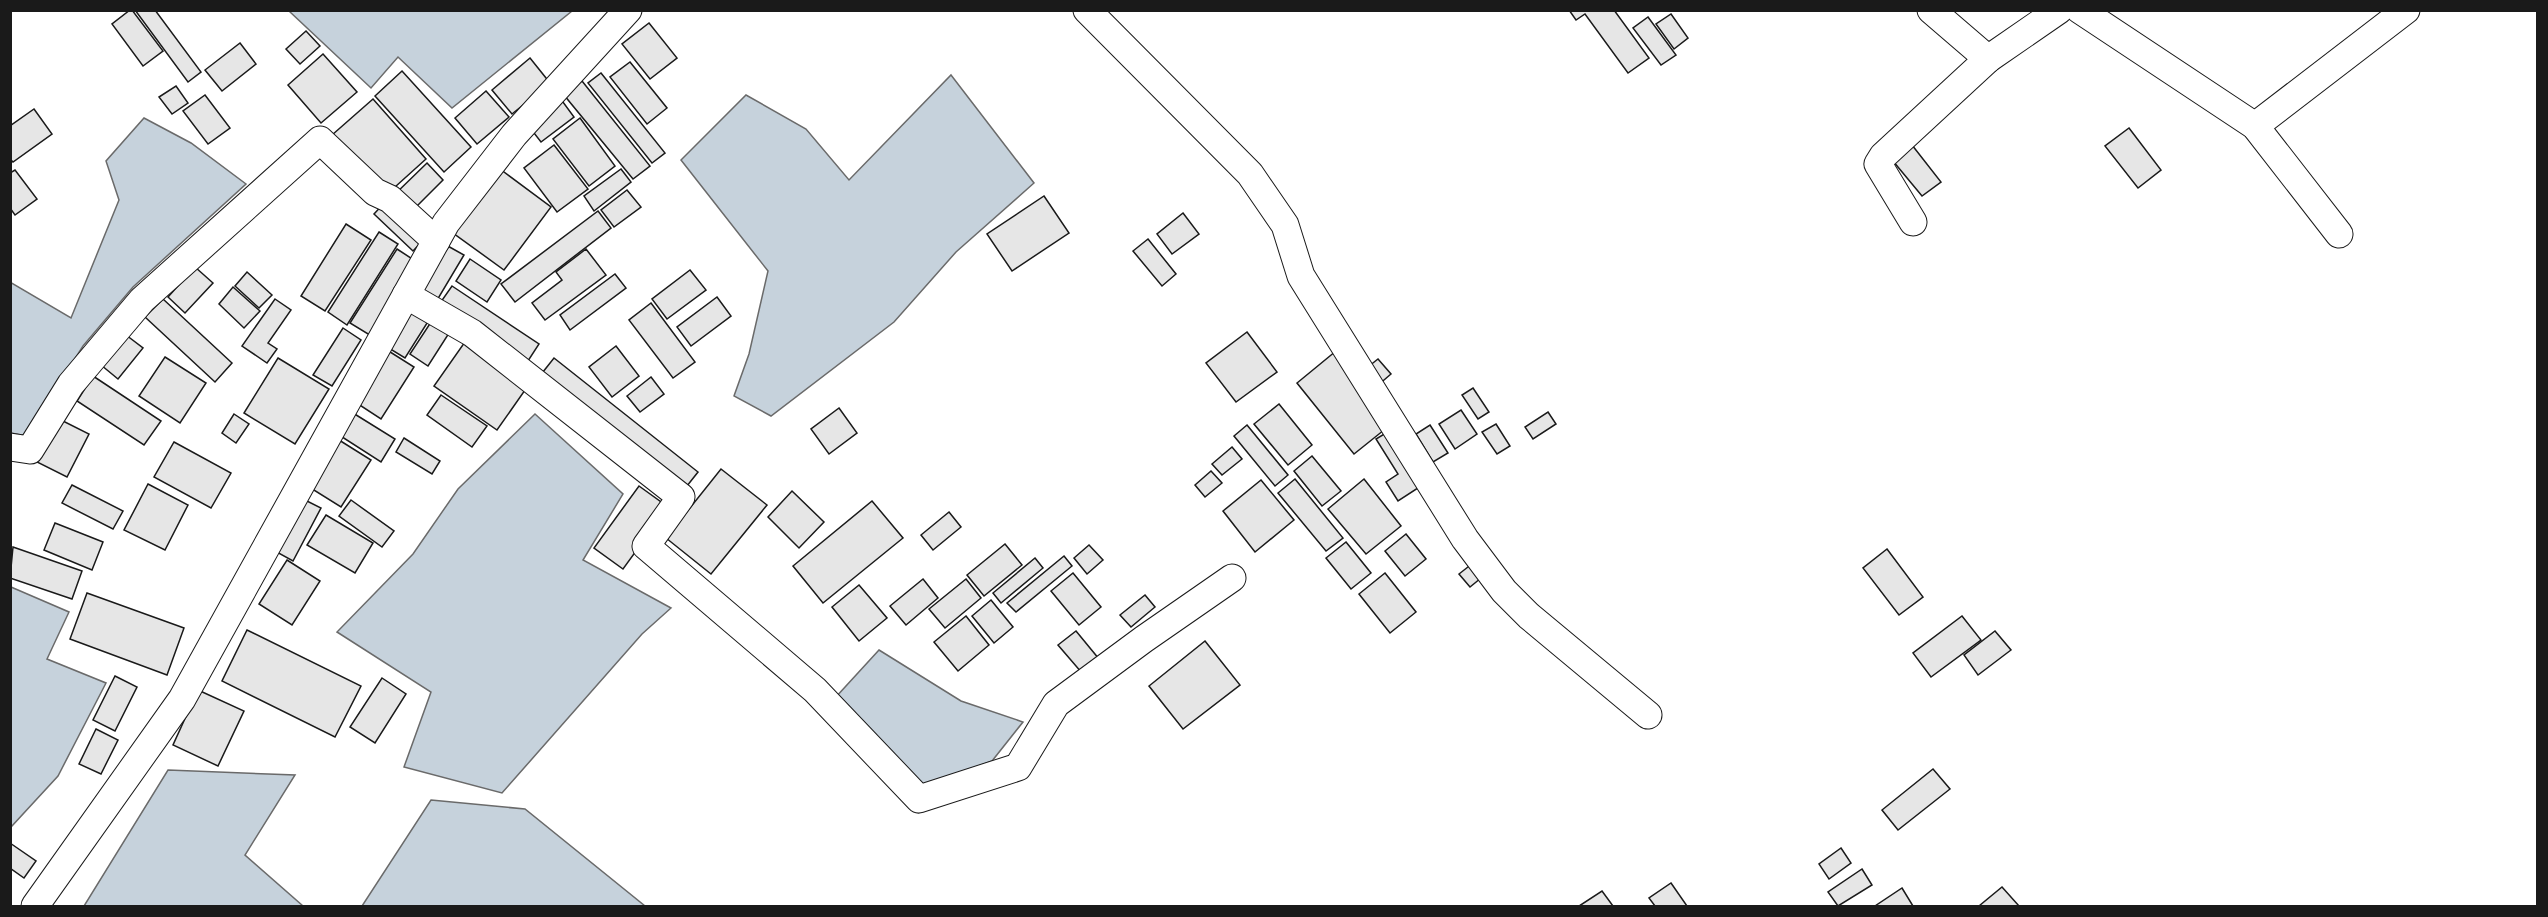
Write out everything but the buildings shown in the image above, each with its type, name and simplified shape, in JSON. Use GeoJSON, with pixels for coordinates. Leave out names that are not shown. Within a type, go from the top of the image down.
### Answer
{"type":"FeatureCollection","features":[{"type":"Feature","properties":{"kind":"street"},"geometry":{"type":"LineString","coordinates":[[35,906],[182,699],[446,223],[514,135],[628,10]]}},
{"type":"Feature","properties":{"kind":"street"},"geometry":{"type":"LineString","coordinates":[[1087,10],[1250,174],[1285,225],[1301,276],[1465,539],[1504,591],[1529,616],[1648,715]]}},
{"type":"Feature","properties":{"kind":"street"},"geometry":{"type":"LineString","coordinates":[[1930,10],[1988,59]]}},
{"type":"Feature","properties":{"kind":"street"},"geometry":{"type":"LineString","coordinates":[[1913,222],[1878,164],[1883,156],[1988,59],[2059,10]]}},
{"type":"Feature","properties":{"kind":"street"},"geometry":{"type":"LineString","coordinates":[[2080,10],[2255,126],[2339,234]]}},
{"type":"Feature","properties":{"kind":"street"},"geometry":{"type":"LineString","coordinates":[[2255,126],[2406,10]]}},
{"type":"Feature","properties":{"kind":"street"},"geometry":{"type":"LineString","coordinates":[[10,447],[30,450],[71,384],[142,300],[320,140],[375,192],[390,199],[436,241]]}},
{"type":"Feature","properties":{"kind":"street"},"geometry":{"type":"LineString","coordinates":[[406,295],[481,339],[681,497],[646,546],[815,690],[919,799],[1018,766],[1056,704],[1232,578]]}},
{"type":"Feature","properties":{"kind":"shaded area"},"geometry":{"type":"Polygon","coordinates":[[[289,11],[572,11],[452,108],[398,57],[371,88],[289,11]]]}},
{"type":"Feature","properties":{"kind":"shaded area"},"geometry":{"type":"Polygon","coordinates":[[[951,75],[1034,183],[956,252],[894,322],[771,416],[734,396],[749,354],[768,271],[681,160],[746,95],[806,129],[849,180],[951,75]]]}},
{"type":"Feature","properties":{"kind":"shaded area"},"geometry":{"type":"Polygon","coordinates":[[[144,118],[191,143],[246,184],[133,287],[83,346],[26,436],[11,433],[10,282],[71,318],[119,200],[106,161],[144,118]]]}},
{"type":"Feature","properties":{"kind":"shaded area"},"geometry":{"type":"Polygon","coordinates":[[[535,414],[623,494],[583,560],[671,608],[642,634],[502,793],[404,767],[431,692],[337,632],[413,554],[458,489],[535,414]]]}},
{"type":"Feature","properties":{"kind":"shaded area"},"geometry":{"type":"Polygon","coordinates":[[[11,587],[69,612],[47,659],[106,683],[58,776],[11,827],[11,587]]]}},
{"type":"Feature","properties":{"kind":"shaded area"},"geometry":{"type":"Polygon","coordinates":[[[879,650],[961,701],[1023,722],[992,761],[924,786],[835,698],[879,650]]]}},
{"type":"Feature","properties":{"kind":"shaded area"},"geometry":{"type":"Polygon","coordinates":[[[168,770],[295,775],[245,855],[303,906],[84,906],[168,770]]]}},
{"type":"Feature","properties":{"kind":"shaded area"},"geometry":{"type":"Polygon","coordinates":[[[431,800],[525,809],[645,906],[362,906],[431,800]]]}}]}
